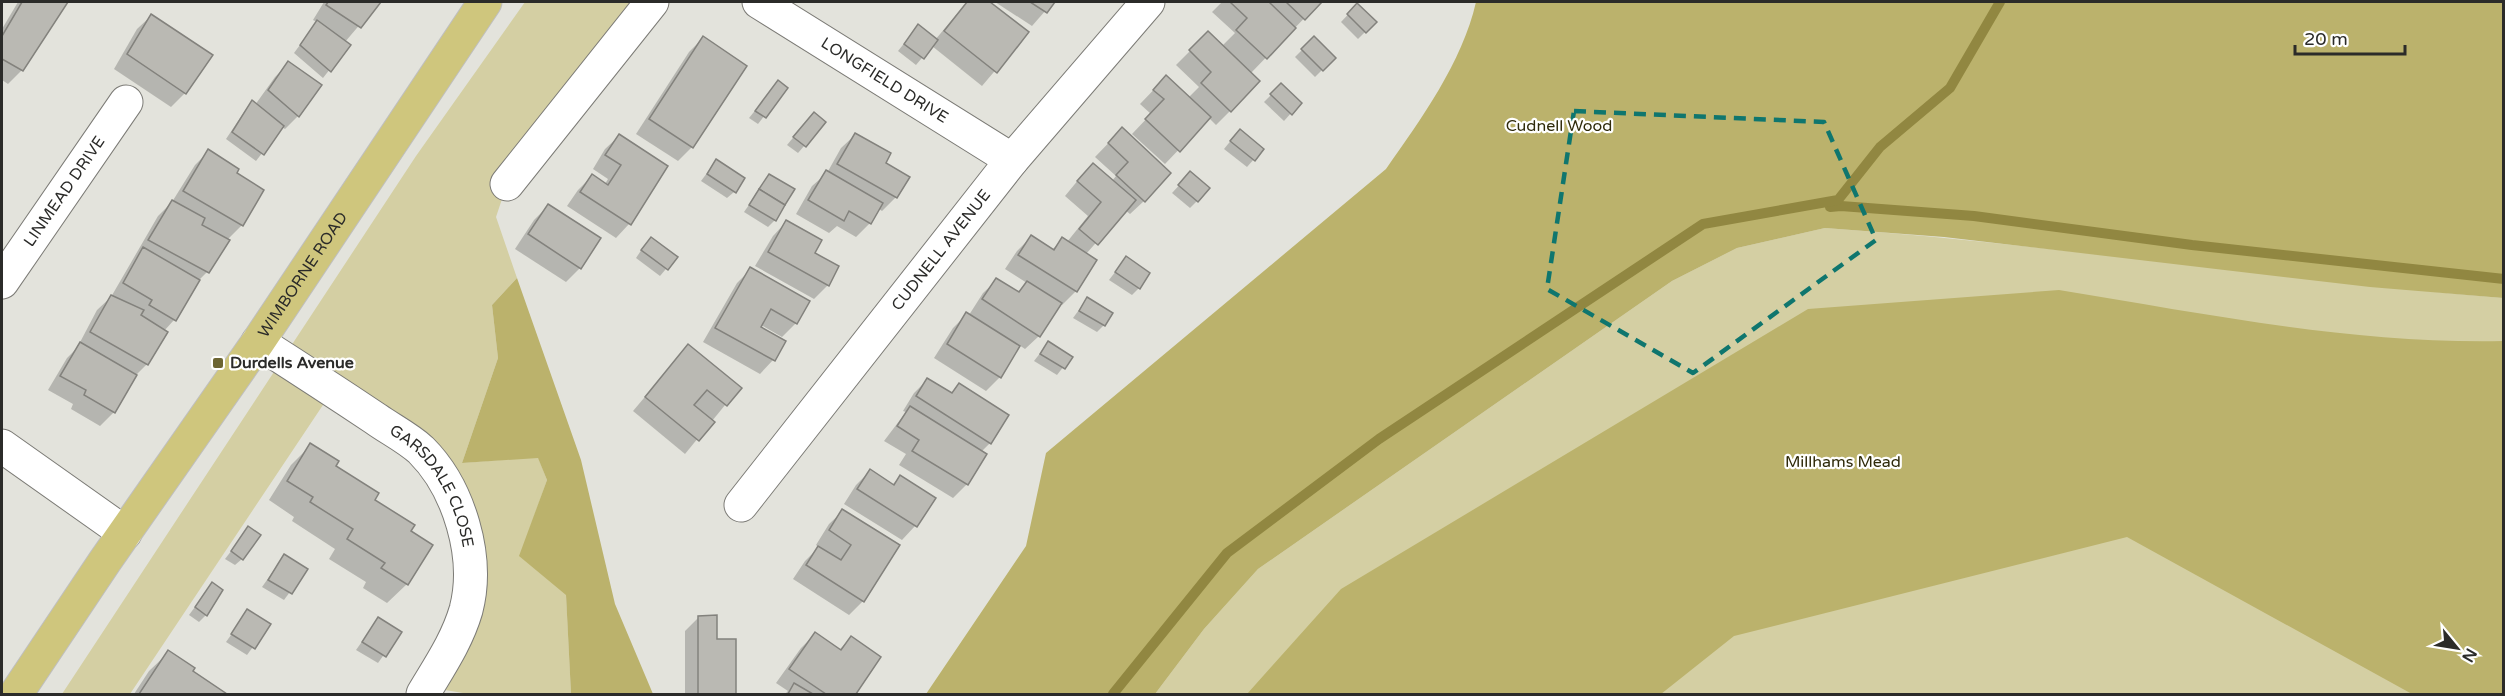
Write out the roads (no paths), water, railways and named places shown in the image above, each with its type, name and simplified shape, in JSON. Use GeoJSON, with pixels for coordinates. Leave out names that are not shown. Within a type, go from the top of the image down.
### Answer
{"type":"FeatureCollection","features":[{"type":"Feature","properties":{"kind":"main road","name":"WIMBORNE ROAD"},"geometry":{"type":"LineString","coordinates":[[16,694],[35,663],[258,342],[485,2]]}},
{"type":"Feature","properties":{"kind":"street"},"geometry":{"type":"LineString","coordinates":[[507,184],[651,2]]}},
{"type":"Feature","properties":{"kind":"street","name":"LONGFIELD DRIVE"},"geometry":{"type":"LineString","coordinates":[[759,2],[1012,160]]}},
{"type":"Feature","properties":{"kind":"street","name":"CUDNELL AVENUE"},"geometry":{"type":"LineString","coordinates":[[741,505],[1012,160],[1148,2]]}},
{"type":"Feature","properties":{"kind":"street","name":"LINMEAD DRIVE"},"geometry":{"type":"LineString","coordinates":[[2,282],[126,102]]}},
{"type":"Feature","properties":{"kind":"street","name":"GARSDALE CLOSE"},"geometry":{"type":"LineString","coordinates":[[258,342],[420,449],[444,480],[462,520],[470,566],[466,608],[451,650],[423,694]]}},
{"type":"Feature","properties":{"kind":"street"},"geometry":{"type":"LineString","coordinates":[[2,446],[125,533]]}},
{"type":"Feature","properties":{"kind":"waterway"},"geometry":{"type":"LineString","coordinates":[[1113,694],[1227,553],[1379,439],[1703,224],[1838,200],[1880,147],[1950,88],[2000,2]]}},
{"type":"Feature","properties":{"kind":"waterway"},"geometry":{"type":"LineString","coordinates":[[1830,207],[1974,216],[2192,245],[2504,279]]}},
{"type":"Feature","properties":{"kind":"place","name":"Durdells Avenue"},"geometry":{"type":"Point","coordinates":[218,363]}},
{"type":"Feature","properties":{"kind":"park label","name":"Cudnell Wood"},"geometry":{"type":"Point","coordinates":[1559,126]}},
{"type":"Feature","properties":{"kind":"park label","name":"Millhams Mead"},"geometry":{"type":"Point","coordinates":[1843,462]}}]}
